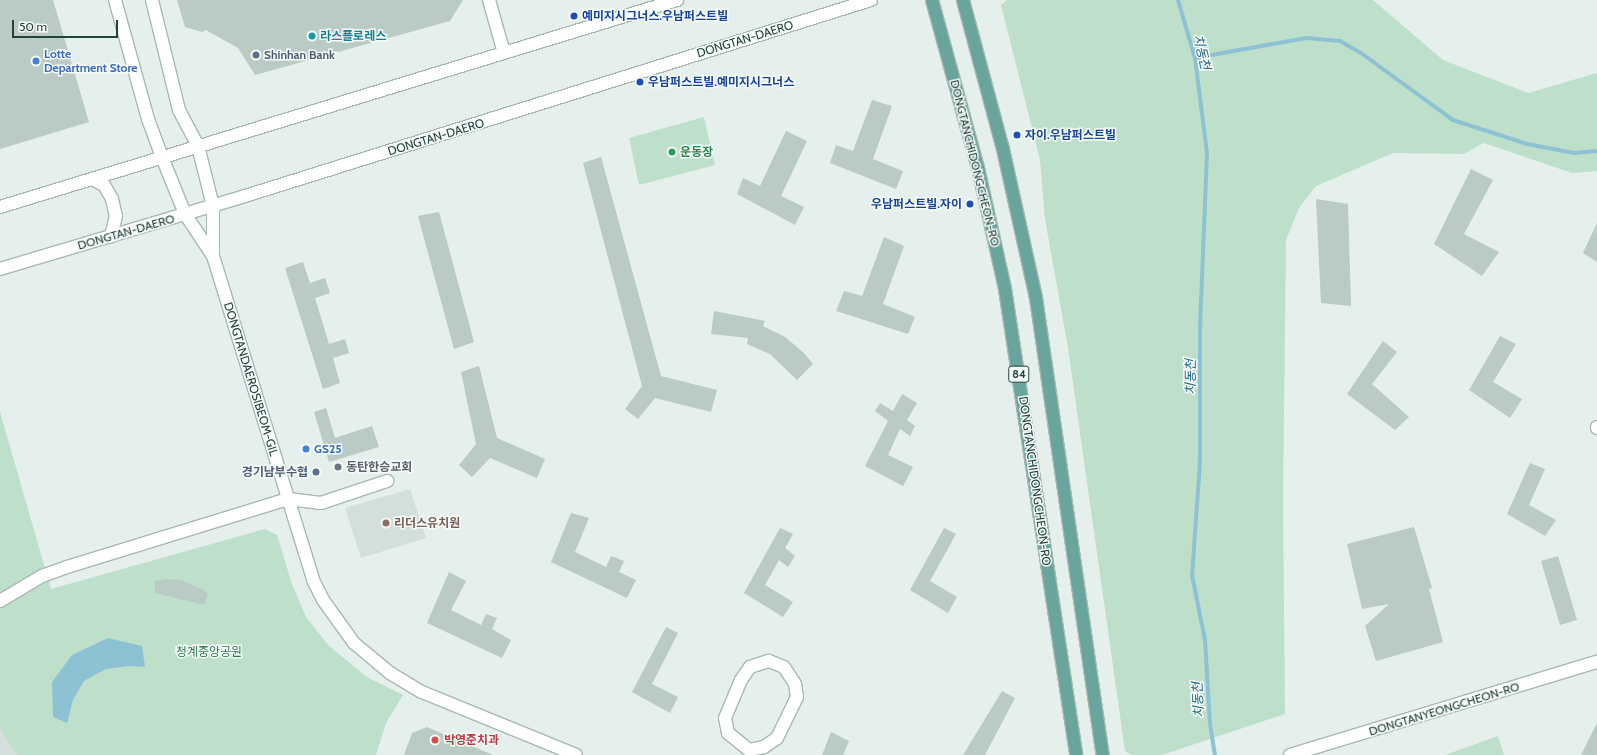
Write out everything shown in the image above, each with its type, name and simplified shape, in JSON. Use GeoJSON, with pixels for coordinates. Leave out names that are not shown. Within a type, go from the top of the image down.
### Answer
{"type":"FeatureCollection","features":[{"type":"Feature","properties":{"kind":"main road","name":"DONGTANCHIDONGCHEON-RO"},"geometry":{"type":"LineString","coordinates":[[932,0],[978,168],[1005,289],[1076,755]]}},
{"type":"Feature","properties":{"kind":"main road","name":"84"},"geometry":{"type":"LineString","coordinates":[[963,0],[1007,164],[1036,298],[1103,755]]}},
{"type":"Feature","properties":{"kind":"street","name":"DONGTANDAEROSIBEOM-GIL"},"geometry":{"type":"LineString","coordinates":[[115,0],[148,119],[162,157],[185,214],[213,256],[313,580],[323,600],[350,638],[372,659],[422,692],[576,755]]}},
{"type":"Feature","properties":{"kind":"street","name":"DONGTANDAEROSIBEOM-GIL"},"geometry":{"type":"LineString","coordinates":[[152,0],[179,110],[198,146],[213,206],[213,256]]}},
{"type":"Feature","properties":{"kind":"street"},"geometry":{"type":"LineString","coordinates":[[489,0],[504,53]]}},
{"type":"Feature","properties":{"kind":"street"},"geometry":{"type":"LineString","coordinates":[[0,207],[504,53],[655,3],[677,0]]}},
{"type":"Feature","properties":{"kind":"street","name":"DONGTAN-DAERO"},"geometry":{"type":"LineString","coordinates":[[0,269],[213,206],[871,0]]}},
{"type":"Feature","properties":{"kind":"street"},"geometry":{"type":"LineString","coordinates":[[92,179],[104,185],[112,199],[116,216],[111,236]]}},
{"type":"Feature","properties":{"kind":"street"},"geometry":{"type":"LineString","coordinates":[[0,601],[42,576],[67,567],[288,499],[321,503],[387,482]]}},
{"type":"Feature","properties":{"kind":"street"},"geometry":{"type":"LineString","coordinates":[[769,661],[784,667],[796,684],[797,696],[777,738],[764,747],[747,752],[728,734],[725,718],[741,680],[750,667],[769,661]]}},
{"type":"Feature","properties":{"kind":"street","name":"DONGTANYEONGCHEON-RO"},"geometry":{"type":"LineString","coordinates":[[1290,755],[1597,662]]}},
{"type":"Feature","properties":{"kind":"shaded area","name":"리더스유치원"},"geometry":{"type":"Polygon","coordinates":[[[410,489],[426,538],[361,558],[345,508],[410,489]]]}},
{"type":"Feature","properties":{"kind":"shaded area"},"geometry":{"type":"Polygon","coordinates":[[[0,728],[5,733],[17,755],[0,755],[0,728]]]}},
{"type":"Feature","properties":{"kind":"green space"},"geometry":{"type":"Polygon","coordinates":[[[1007,0],[1373,0],[1443,60],[1528,93],[1597,73],[1597,171],[1572,173],[1484,143],[1463,154],[1393,153],[1316,186],[1299,208],[1286,240],[1283,502],[1285,714],[1162,755],[1132,755],[1125,751],[1068,348],[1045,219],[1040,160],[1001,5],[1007,0]]]}},
{"type":"Feature","properties":{"kind":"green space","name":"운동장"},"geometry":{"type":"Polygon","coordinates":[[[704,117],[715,165],[639,185],[629,138],[704,117]]]}},
{"type":"Feature","properties":{"kind":"green space","name":"청계중앙공원"},"geometry":{"type":"Polygon","coordinates":[[[0,412],[51,589],[265,529],[277,535],[292,584],[306,617],[328,645],[367,677],[403,695],[386,723],[376,755],[17,755],[0,728],[0,412]]]}},
{"type":"Feature","properties":{"kind":"green space"},"geometry":{"type":"Polygon","coordinates":[[[1498,736],[1504,755],[1445,755],[1498,736]]]}},
{"type":"Feature","properties":{"kind":"water"},"geometry":{"type":"Polygon","coordinates":[[[108,638],[142,646],[145,667],[129,666],[106,669],[84,681],[73,700],[67,723],[53,717],[52,682],[72,655],[108,638]]]}},
{"type":"Feature","properties":{"kind":"building","name":"Lotte Department Store"},"geometry":{"type":"Polygon","coordinates":[[[0,0],[53,0],[89,122],[0,149],[0,0]]]}},
{"type":"Feature","properties":{"kind":"building","name":"라스플로레스"},"geometry":{"type":"Polygon","coordinates":[[[177,0],[463,0],[450,21],[255,75],[238,48],[206,30],[202,32],[185,27],[177,0]]]}},
{"type":"Feature","properties":{"kind":"building"},"geometry":{"type":"Polygon","coordinates":[[[872,100],[892,106],[873,159],[903,171],[896,189],[830,163],[836,145],[853,151],[872,100]]]}},
{"type":"Feature","properties":{"kind":"building"},"geometry":{"type":"Polygon","coordinates":[[[786,131],[807,141],[781,196],[804,207],[795,225],[737,194],[743,178],[760,186],[786,131]]]}},
{"type":"Feature","properties":{"kind":"building"},"geometry":{"type":"Polygon","coordinates":[[[601,157],[661,376],[717,390],[711,412],[655,398],[638,419],[625,409],[642,386],[583,163],[601,157]]]}},
{"type":"Feature","properties":{"kind":"building"},"geometry":{"type":"Polygon","coordinates":[[[1471,169],[1493,180],[1464,234],[1499,252],[1482,276],[1434,244],[1471,169]]]}},
{"type":"Feature","properties":{"kind":"building"},"geometry":{"type":"Polygon","coordinates":[[[1316,199],[1348,204],[1351,306],[1321,303],[1316,199]]]}},
{"type":"Feature","properties":{"kind":"building"},"geometry":{"type":"Polygon","coordinates":[[[439,212],[474,342],[454,349],[418,216],[439,212]]]}},
{"type":"Feature","properties":{"kind":"building"},"geometry":{"type":"Polygon","coordinates":[[[1597,223],[1597,262],[1583,253],[1597,223]]]}},
{"type":"Feature","properties":{"kind":"building"},"geometry":{"type":"Polygon","coordinates":[[[884,237],[904,246],[883,304],[915,317],[908,334],[836,311],[844,291],[862,296],[884,237]]]}},
{"type":"Feature","properties":{"kind":"building"},"geometry":{"type":"Polygon","coordinates":[[[303,262],[310,283],[325,278],[330,293],[315,298],[329,344],[345,339],[349,353],[333,358],[340,383],[323,389],[285,268],[303,262]]]}},
{"type":"Feature","properties":{"kind":"building"},"geometry":{"type":"Polygon","coordinates":[[[714,311],[765,321],[763,326],[785,337],[804,353],[813,364],[797,380],[770,354],[747,344],[748,338],[711,334],[714,311]]]}},
{"type":"Feature","properties":{"kind":"building"},"geometry":{"type":"Polygon","coordinates":[[[1500,336],[1516,344],[1493,382],[1522,399],[1510,418],[1469,390],[1500,336]]]}},
{"type":"Feature","properties":{"kind":"building"},"geometry":{"type":"Polygon","coordinates":[[[1383,341],[1397,352],[1372,384],[1409,417],[1395,430],[1347,394],[1383,341]]]}},
{"type":"Feature","properties":{"kind":"building"},"geometry":{"type":"Polygon","coordinates":[[[479,366],[497,438],[545,459],[537,478],[490,458],[472,477],[459,465],[476,444],[461,372],[479,366]]]}},
{"type":"Feature","properties":{"kind":"building"},"geometry":{"type":"Polygon","coordinates":[[[902,394],[917,403],[907,420],[915,426],[910,436],[900,429],[888,455],[913,467],[903,486],[865,466],[888,421],[875,411],[880,403],[893,411],[902,394]]]}},
{"type":"Feature","properties":{"kind":"building"},"geometry":{"type":"Polygon","coordinates":[[[326,408],[335,438],[372,426],[379,447],[329,462],[314,412],[326,408]]]}},
{"type":"Feature","properties":{"kind":"building"},"geometry":{"type":"Polygon","coordinates":[[[1530,463],[1545,469],[1529,505],[1556,520],[1545,536],[1507,514],[1530,463]]]}},
{"type":"Feature","properties":{"kind":"building"},"geometry":{"type":"Polygon","coordinates":[[[571,513],[589,518],[575,552],[606,567],[611,556],[624,561],[619,572],[636,580],[627,598],[551,562],[571,513]]]}},
{"type":"Feature","properties":{"kind":"building"},"geometry":{"type":"Polygon","coordinates":[[[1414,527],[1432,588],[1429,589],[1443,642],[1376,661],[1365,626],[1389,604],[1362,609],[1347,544],[1414,527]]]}},
{"type":"Feature","properties":{"kind":"building"},"geometry":{"type":"Polygon","coordinates":[[[780,528],[793,534],[785,548],[795,556],[788,567],[779,560],[765,585],[793,602],[783,617],[744,593],[780,528]]]}},
{"type":"Feature","properties":{"kind":"building"},"geometry":{"type":"Polygon","coordinates":[[[944,528],[956,534],[930,581],[957,597],[948,613],[910,590],[944,528]]]}},
{"type":"Feature","properties":{"kind":"building"},"geometry":{"type":"Polygon","coordinates":[[[1558,556],[1577,620],[1560,625],[1541,561],[1558,556]]]}},
{"type":"Feature","properties":{"kind":"building"},"geometry":{"type":"Polygon","coordinates":[[[449,572],[466,581],[451,610],[481,625],[486,614],[497,618],[492,629],[511,640],[502,658],[427,623],[449,572]]]}},
{"type":"Feature","properties":{"kind":"building"},"geometry":{"type":"Polygon","coordinates":[[[168,579],[181,580],[204,590],[208,594],[204,605],[155,593],[155,581],[168,579]]]}},
{"type":"Feature","properties":{"kind":"building"},"geometry":{"type":"Polygon","coordinates":[[[666,627],[678,633],[652,684],[678,697],[670,713],[632,692],[666,627]]]}},
{"type":"Feature","properties":{"kind":"building"},"geometry":{"type":"Polygon","coordinates":[[[1002,691],[1015,698],[985,755],[963,755],[1002,691]]]}},
{"type":"Feature","properties":{"kind":"building"},"geometry":{"type":"Polygon","coordinates":[[[1597,723],[1597,755],[1581,755],[1597,723]]]}},
{"type":"Feature","properties":{"kind":"building"},"geometry":{"type":"Polygon","coordinates":[[[427,727],[493,755],[404,755],[412,733],[427,727]]]}},
{"type":"Feature","properties":{"kind":"building"},"geometry":{"type":"Polygon","coordinates":[[[831,732],[849,741],[843,755],[822,755],[831,732]]]}},
{"type":"Feature","properties":{"kind":"waterway","name":"치동천"},"geometry":{"type":"LineString","coordinates":[[1178,0],[1195,58],[1207,153],[1200,326],[1200,462],[1192,575],[1205,640],[1210,724],[1215,755]]}},
{"type":"Feature","properties":{"kind":"waterway"},"geometry":{"type":"LineString","coordinates":[[1195,58],[1306,38],[1340,41],[1361,53],[1453,120],[1527,144],[1574,153],[1597,151]]}},
{"type":"Feature","properties":{"kind":"place","name":"예미지시그너스.우남퍼스트빌"},"geometry":{"type":"Point","coordinates":[574,16]}},
{"type":"Feature","properties":{"kind":"place","name":"라스플로레스"},"geometry":{"type":"Point","coordinates":[312,36]}},
{"type":"Feature","properties":{"kind":"place","name":"Shinhan Bank"},"geometry":{"type":"Point","coordinates":[256,55]}},
{"type":"Feature","properties":{"kind":"place","name":"Lotte Department Store"},"geometry":{"type":"Point","coordinates":[36,61]}},
{"type":"Feature","properties":{"kind":"place","name":"우남퍼스트빌.예미지시그너스"},"geometry":{"type":"Point","coordinates":[640,82]}},
{"type":"Feature","properties":{"kind":"place","name":"자이.우남퍼스트빌"},"geometry":{"type":"Point","coordinates":[1017,135]}},
{"type":"Feature","properties":{"kind":"place","name":"운동장"},"geometry":{"type":"Point","coordinates":[672,152]}},
{"type":"Feature","properties":{"kind":"place","name":"우남퍼스트빌.자이"},"geometry":{"type":"Point","coordinates":[970,204]}},
{"type":"Feature","properties":{"kind":"place","name":"GS25"},"geometry":{"type":"Point","coordinates":[306,449]}},
{"type":"Feature","properties":{"kind":"place","name":"동탄한승교회"},"geometry":{"type":"Point","coordinates":[338,467]}},
{"type":"Feature","properties":{"kind":"place","name":"경기남부수협"},"geometry":{"type":"Point","coordinates":[316,472]}},
{"type":"Feature","properties":{"kind":"place","name":"리더스유치원"},"geometry":{"type":"Point","coordinates":[386,523]}},
{"type":"Feature","properties":{"kind":"place","name":"박영준치과"},"geometry":{"type":"Point","coordinates":[435,740]}}]}
